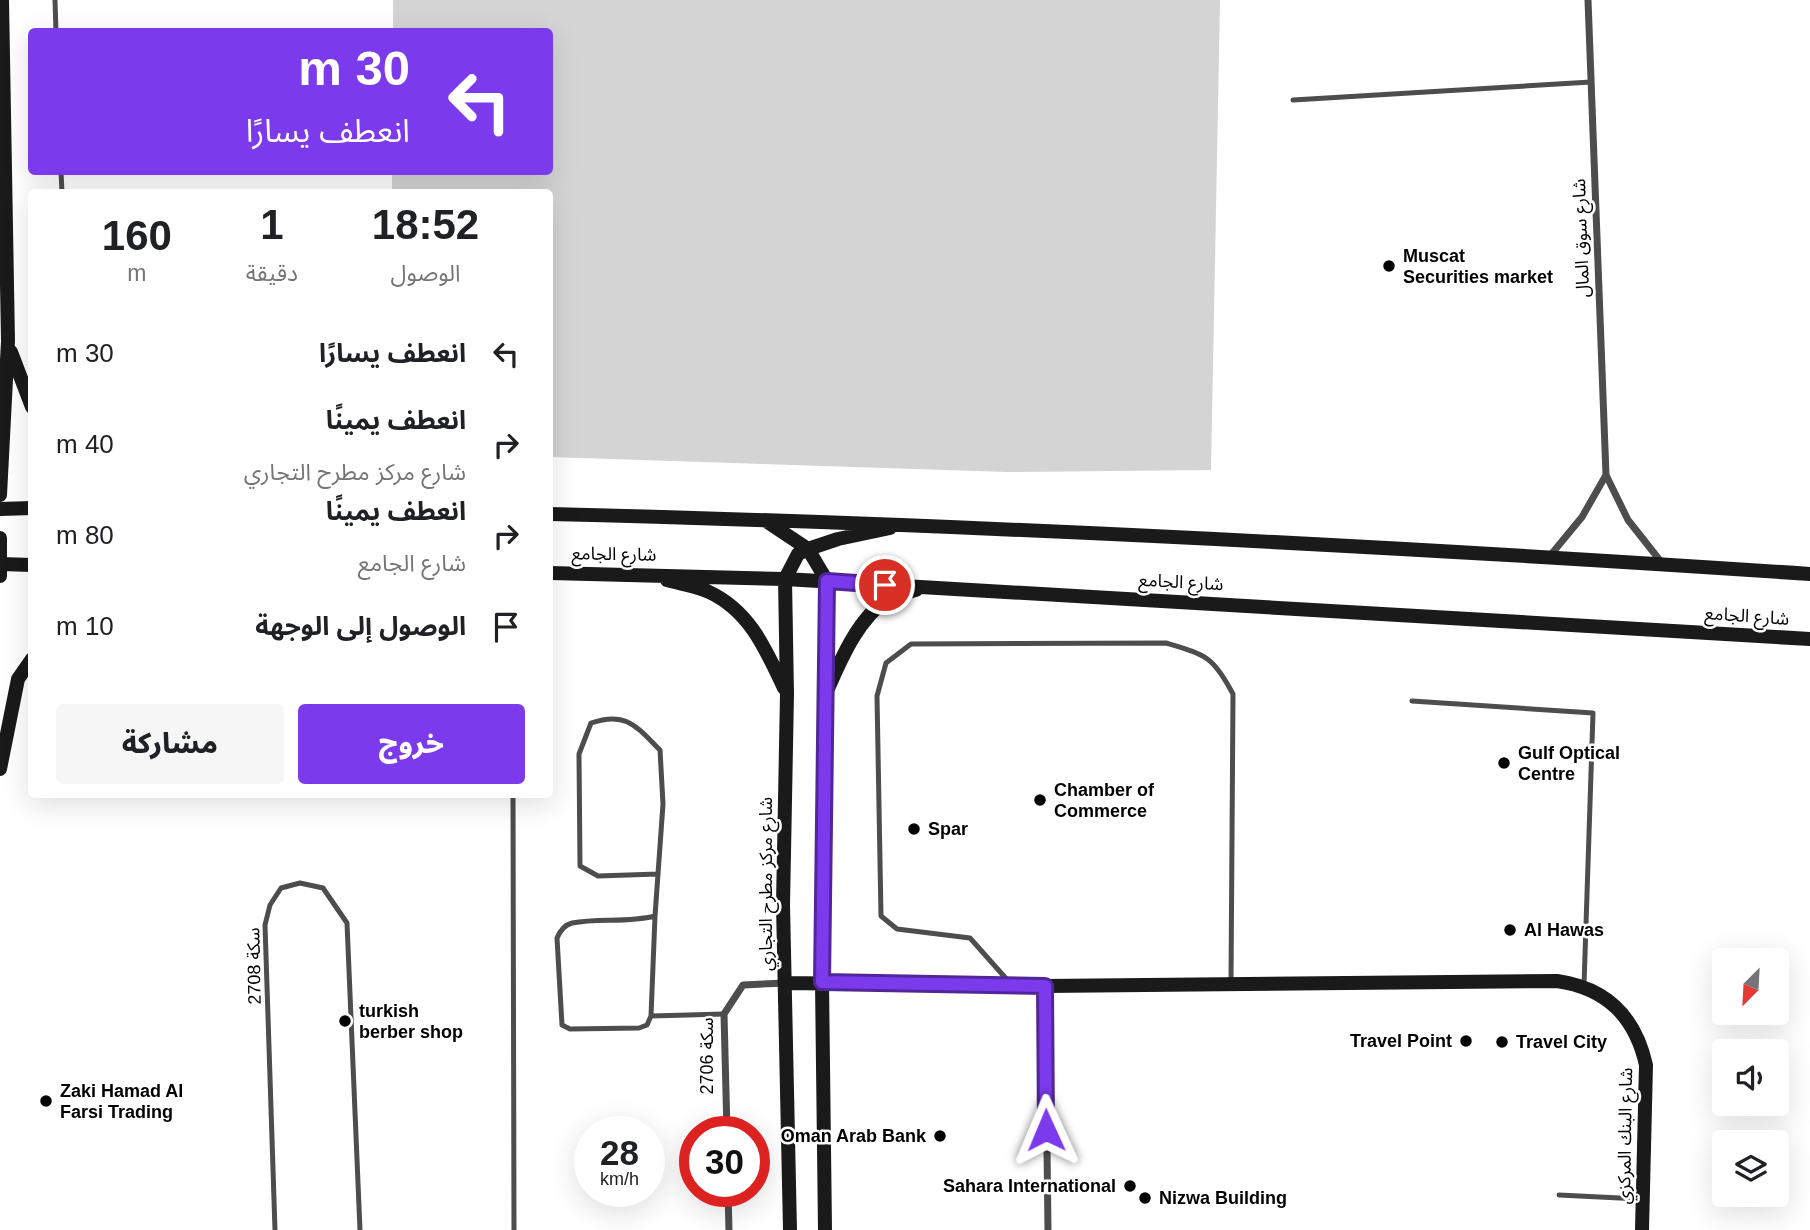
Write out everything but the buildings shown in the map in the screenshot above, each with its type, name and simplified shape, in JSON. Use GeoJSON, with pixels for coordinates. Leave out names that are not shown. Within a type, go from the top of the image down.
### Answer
{"type":"FeatureCollection","features":[{"type":"Feature","properties":{"kind":"main road"},"geometry":{"type":"LineString","coordinates":[[0,495],[8,341],[1,144],[2,0]]}},
{"type":"Feature","properties":{"kind":"main road"},"geometry":{"type":"LineString","coordinates":[[8,341],[28,399]]}},
{"type":"Feature","properties":{"kind":"main road"},"geometry":{"type":"LineString","coordinates":[[0,509],[28,508]]}},
{"type":"Feature","properties":{"kind":"main road"},"geometry":{"type":"LineString","coordinates":[[553,514],[901,525],[1549,556],[1810,574]]}},
{"type":"Feature","properties":{"kind":"main road"},"geometry":{"type":"LineString","coordinates":[[763,520],[808,549],[827,581],[822,982],[825,1230]]}},
{"type":"Feature","properties":{"kind":"main road"},"geometry":{"type":"LineString","coordinates":[[785,579],[798,554],[808,549],[838,539],[901,525]]}},
{"type":"Feature","properties":{"kind":"main road"},"geometry":{"type":"LineString","coordinates":[[0,538],[0,576]]}},
{"type":"Feature","properties":{"kind":"main road"},"geometry":{"type":"LineString","coordinates":[[0,564],[28,565]]}},
{"type":"Feature","properties":{"kind":"main road","name":"شارع الجامع"},"geometry":{"type":"LineString","coordinates":[[553,573],[642,573],[827,581],[1810,639]]}},
{"type":"Feature","properties":{"kind":"main road"},"geometry":{"type":"LineString","coordinates":[[642,573],[710,592],[746,619],[759,635],[787,694]]}},
{"type":"Feature","properties":{"kind":"main road","name":"شارع مركز مطرح التجاري"},"geometry":{"type":"LineString","coordinates":[[785,579],[785,983],[790,1230]]}},
{"type":"Feature","properties":{"kind":"main road"},"geometry":{"type":"LineString","coordinates":[[825,695],[847,646],[872,616],[890,598],[924,587]]}},
{"type":"Feature","properties":{"kind":"main road"},"geometry":{"type":"LineString","coordinates":[[0,769],[18,679],[28,665]]}},
{"type":"Feature","properties":{"kind":"main road"},"geometry":{"type":"LineString","coordinates":[[785,983],[1045,986],[1557,981],[1584,985]]}},
{"type":"Feature","properties":{"kind":"main road","name":"شارع البنك المركزي"},"geometry":{"type":"LineString","coordinates":[[1584,985],[1605,998],[1641,1040],[1646,1065],[1642,1230]]}},
{"type":"Feature","properties":{"kind":"street","name":"شارع سوق المال"},"geometry":{"type":"LineString","coordinates":[[1588,0],[1606,475],[1628,520],[1662,563]]}},
{"type":"Feature","properties":{"kind":"street"},"geometry":{"type":"LineString","coordinates":[[1549,556],[1582,517],[1606,475]]}},
{"type":"Feature","properties":{"kind":"street","name":"سكة 2706"},"geometry":{"type":"LineString","coordinates":[[727,1116],[724,1014],[743,985],[785,983]]}},
{"type":"Feature","properties":{"kind":"street"},"geometry":{"type":"LineString","coordinates":[[1045,986],[1048,1230]]}},
{"type":"Feature","properties":{"kind":"street"},"geometry":{"type":"LineString","coordinates":[[728,1207],[729,1230]]}},
{"type":"Feature","properties":{"kind":"lane"},"geometry":{"type":"LineString","coordinates":[[55,0],[56,28]]}},
{"type":"Feature","properties":{"kind":"lane"},"geometry":{"type":"LineString","coordinates":[[1293,100],[1591,82]]}},
{"type":"Feature","properties":{"kind":"lane"},"geometry":{"type":"LineString","coordinates":[[1012,986],[970,938],[897,929],[881,916],[877,696],[886,663],[911,644],[1166,643],[1204,655],[1221,671],[1233,694],[1231,985]]}},
{"type":"Feature","properties":{"kind":"lane"},"geometry":{"type":"LineString","coordinates":[[1412,701],[1593,713],[1584,985]]}},
{"type":"Feature","properties":{"kind":"lane"},"geometry":{"type":"LineString","coordinates":[[655,916],[630,922],[570,923],[556,937],[562,1026],[570,1029],[639,1028],[647,1025],[651,1016],[663,804],[660,750],[635,725],[611,716],[590,723],[579,754],[580,866],[598,876],[658,874]]}},
{"type":"Feature","properties":{"kind":"lane"},"geometry":{"type":"LineString","coordinates":[[513,798],[514,1230]]}},
{"type":"Feature","properties":{"kind":"lane","name":"سكة 2708"},"geometry":{"type":"LineString","coordinates":[[275,1230],[265,925],[270,905],[281,888],[300,883],[323,888],[336,902],[347,923],[360,1230]]}},
{"type":"Feature","properties":{"kind":"lane"},"geometry":{"type":"LineString","coordinates":[[651,1016],[724,1014]]}},
{"type":"Feature","properties":{"kind":"lane"},"geometry":{"type":"LineString","coordinates":[[1559,1195],[1643,1199]]}},
{"type":"Feature","properties":{"kind":"shaded area"},"geometry":{"type":"Polygon","coordinates":[[[393,0],[1220,0],[1211,470],[1007,472],[553,457],[553,189],[392,189],[392,175],[553,175],[553,28],[393,28],[393,0]]]}},
{"type":"Feature","properties":{"kind":"place","name":"Muscat Securities market"},"geometry":{"type":"Point","coordinates":[1389,266]}},
{"type":"Feature","properties":{"kind":"place","name":"Gulf Optical Centre"},"geometry":{"type":"Point","coordinates":[1504,763]}},
{"type":"Feature","properties":{"kind":"place","name":"Chamber of Commerce"},"geometry":{"type":"Point","coordinates":[1040,800]}},
{"type":"Feature","properties":{"kind":"place","name":"Spar"},"geometry":{"type":"Point","coordinates":[914,829]}},
{"type":"Feature","properties":{"kind":"place","name":"Al Hawas"},"geometry":{"type":"Point","coordinates":[1510,930]}},
{"type":"Feature","properties":{"kind":"place","name":"turkish berber shop"},"geometry":{"type":"Point","coordinates":[345,1021]}},
{"type":"Feature","properties":{"kind":"place","name":"Travel Point"},"geometry":{"type":"Point","coordinates":[1466,1041]}},
{"type":"Feature","properties":{"kind":"place","name":"Travel City"},"geometry":{"type":"Point","coordinates":[1502,1042]}},
{"type":"Feature","properties":{"kind":"place","name":"Zaki Hamad Al Farsi Trading"},"geometry":{"type":"Point","coordinates":[46,1101]}},
{"type":"Feature","properties":{"kind":"place","name":"Oman Arab Bank"},"geometry":{"type":"Point","coordinates":[940,1136]}},
{"type":"Feature","properties":{"kind":"place","name":"Sahara International"},"geometry":{"type":"Point","coordinates":[1130,1186]}},
{"type":"Feature","properties":{"kind":"place","name":"Nizwa Building"},"geometry":{"type":"Point","coordinates":[1145,1198]}},
{"type":"Feature","properties":{"kind":"route"},"geometry":{"type":"LineString","coordinates":[[885,585],[827,581],[822,982],[1045,986],[1046,1130]]}}]}
